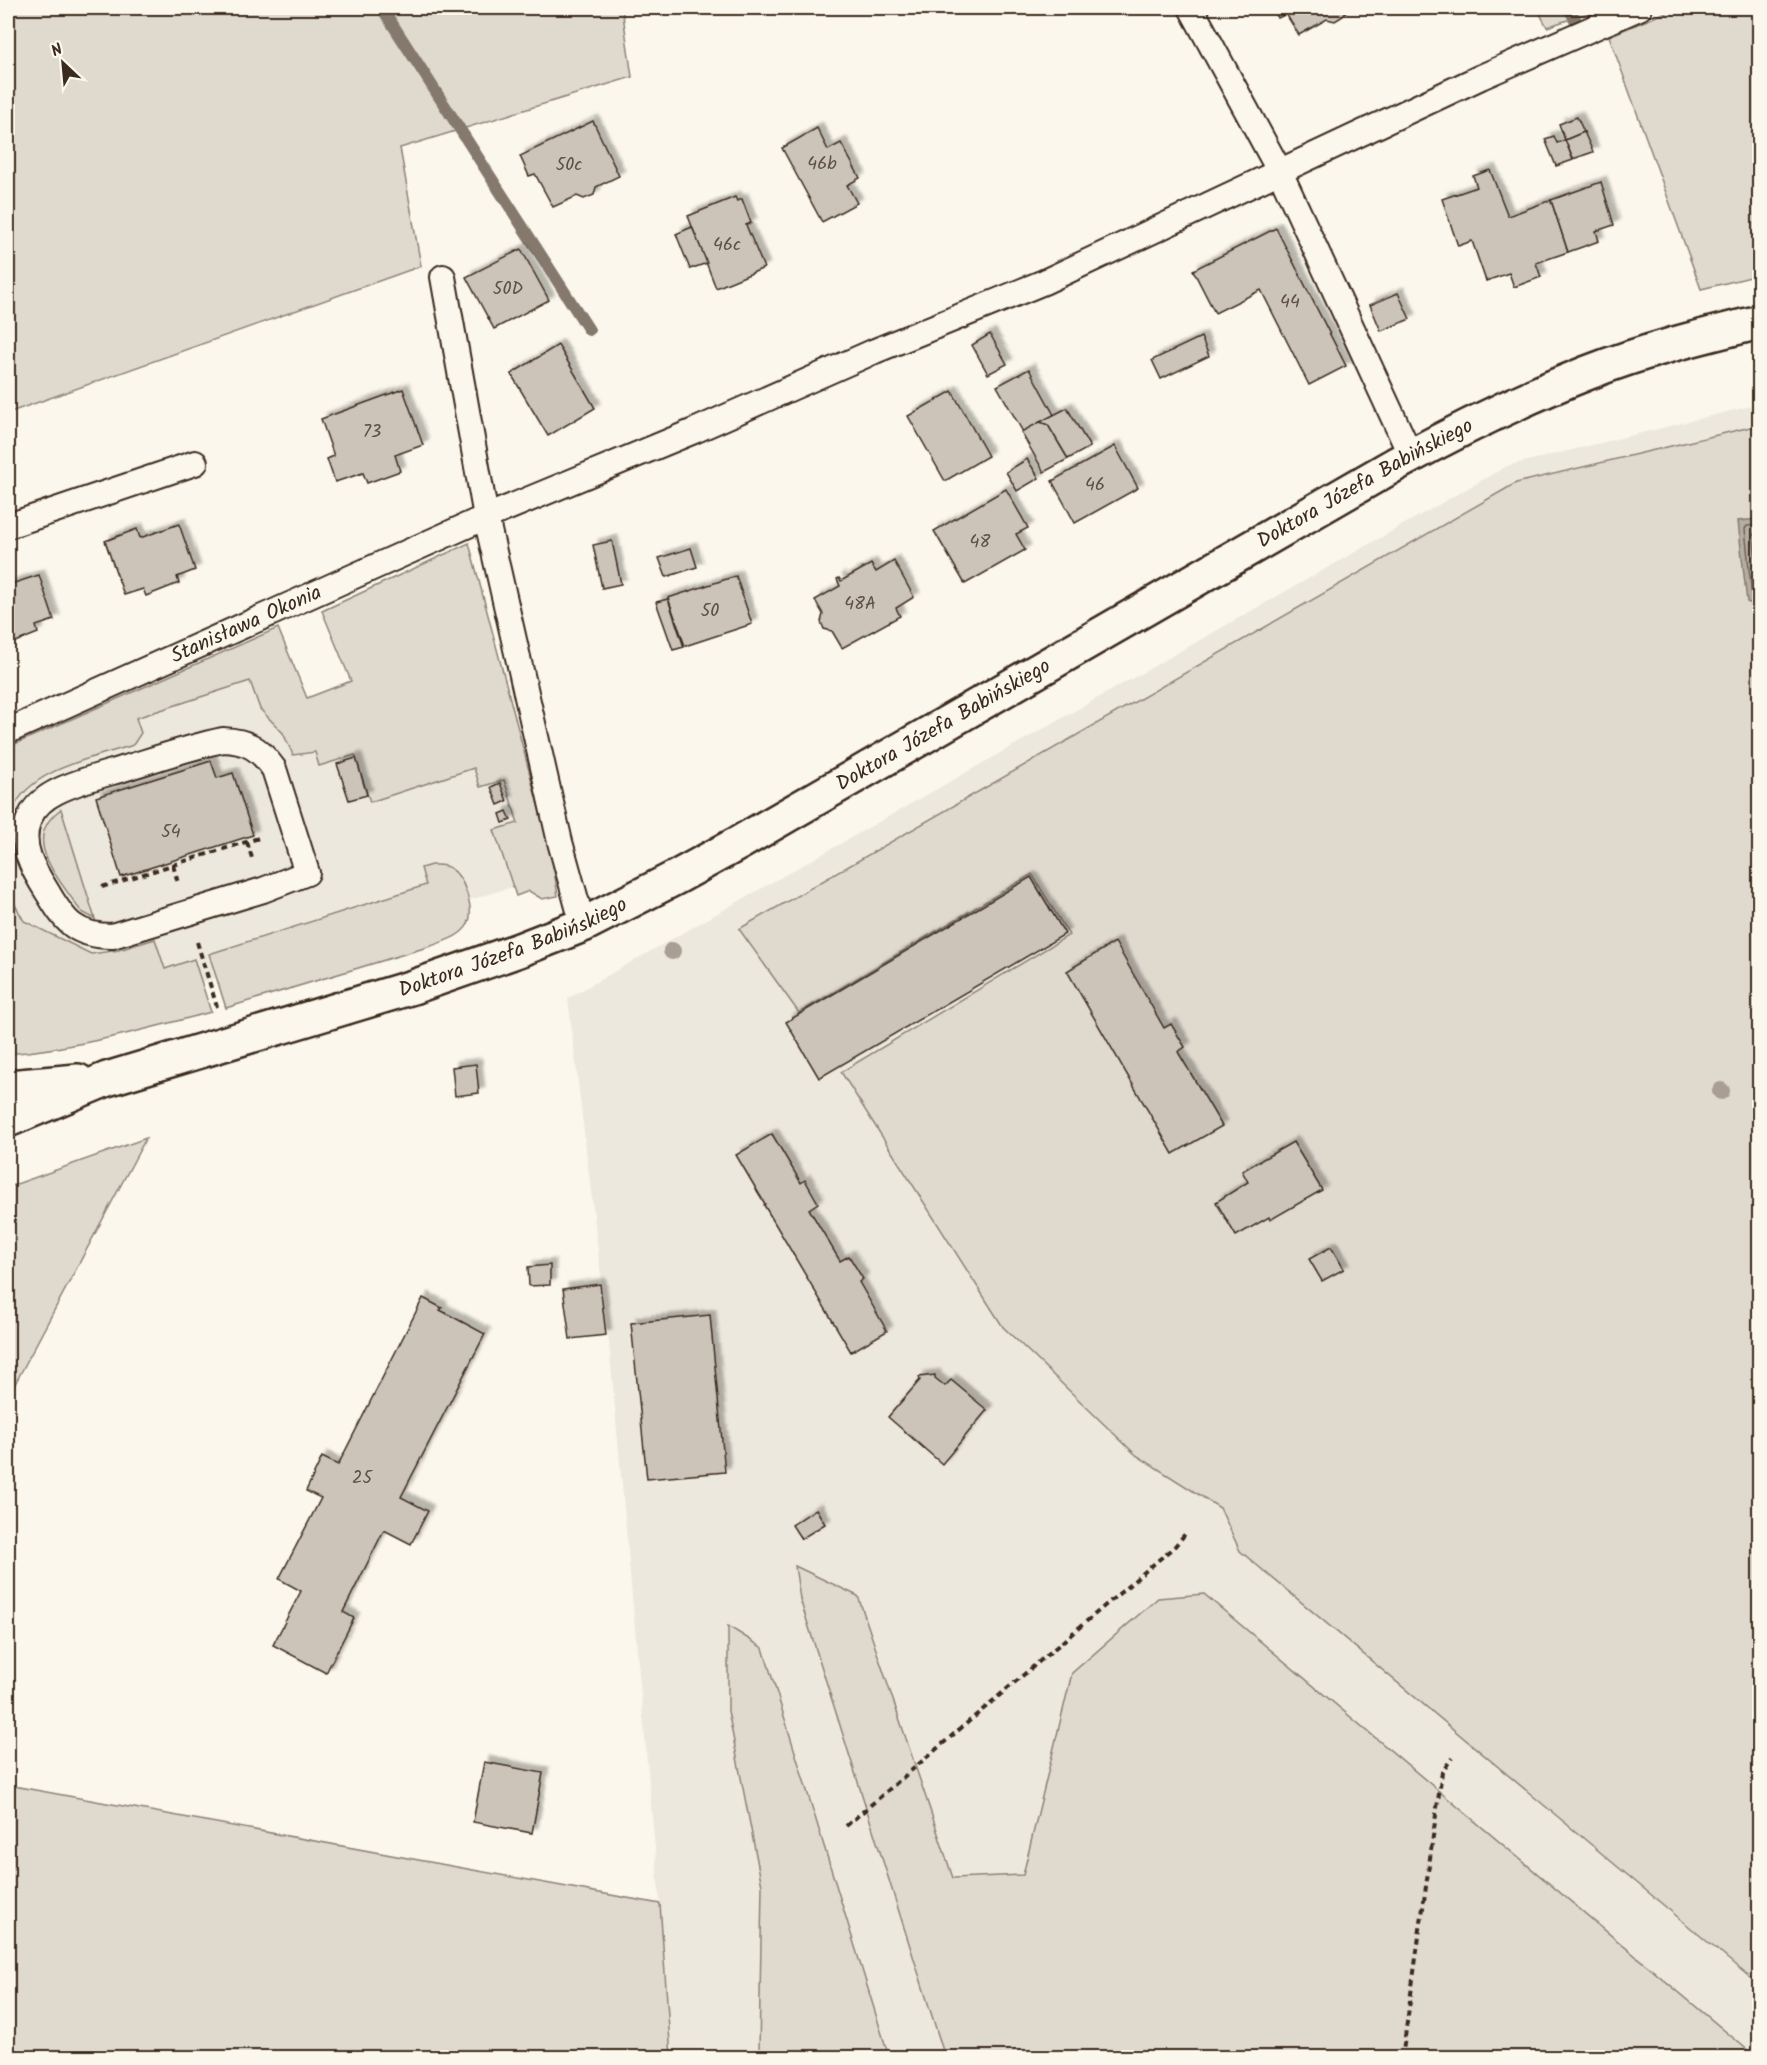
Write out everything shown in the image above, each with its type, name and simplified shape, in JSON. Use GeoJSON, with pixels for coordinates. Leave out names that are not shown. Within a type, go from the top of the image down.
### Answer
{"type":"FeatureCollection","features":[{"type":"Feature","properties":{"kind":"street","name":"Doktora Józefa Babińskiego"},"geometry":{"type":"LineString","coordinates":[[8,1120],[107,1079],[413,987],[583,925],[739,843],[1411,456],[1481,419],[1588,372],[1694,338],[1760,322]]}},
{"type":"Feature","properties":{"kind":"street","name":"Doktora Józefa Babińskiego"},"geometry":{"type":"LineString","coordinates":[[8,1087],[107,1079]]}},
{"type":"Feature","properties":{"kind":"lane"},"geometry":{"type":"LineString","coordinates":[[1191,8],[1280,171],[1411,456]]}},
{"type":"Feature","properties":{"kind":"lane","name":"Stanisława Okonia"},"geometry":{"type":"LineString","coordinates":[[8,731],[486,517],[694,431],[875,351],[1044,282],[1481,77],[1639,8]]}},
{"type":"Feature","properties":{"kind":"lane"},"geometry":{"type":"LineString","coordinates":[[443,277],[486,517],[560,842],[583,925]]}},
{"type":"Feature","properties":{"kind":"lane"},"geometry":{"type":"LineString","coordinates":[[8,526],[195,463]]}},
{"type":"Feature","properties":{"kind":"lane"},"geometry":{"type":"LineString","coordinates":[[223,740],[239,741],[265,757],[279,782],[293,828],[307,873],[263,890],[112,936],[87,934],[67,921],[32,867],[26,841],[30,816],[45,799],[58,791],[223,740]]}},
{"type":"Feature","properties":{"kind":"path"},"geometry":{"type":"LineString","coordinates":[[102,887],[293,828]]}},
{"type":"Feature","properties":{"kind":"path"},"geometry":{"type":"LineString","coordinates":[[196,939],[220,1016]]}},
{"type":"Feature","properties":{"kind":"path"},"geometry":{"type":"LineString","coordinates":[[846,1826],[1175,1546],[1186,1533]]}},
{"type":"Feature","properties":{"kind":"path"},"geometry":{"type":"LineString","coordinates":[[1402,2058],[1442,1772],[1452,1758]]}},
{"type":"Feature","properties":{"kind":"shaded area"},"geometry":{"type":"Polygon","coordinates":[[[8,8],[622,8],[632,77],[400,148],[421,266],[8,413],[8,8]]]}},
{"type":"Feature","properties":{"kind":"shaded area"},"geometry":{"type":"Polygon","coordinates":[[[1537,8],[1603,8],[1547,27],[1537,8]]]}},
{"type":"Feature","properties":{"kind":"shaded area"},"geometry":{"type":"Polygon","coordinates":[[[1676,8],[1759,8],[1759,275],[1701,289],[1609,36],[1676,8]]]}},
{"type":"Feature","properties":{"kind":"shaded area"},"geometry":{"type":"Polygon","coordinates":[[[1759,404],[1759,2057],[671,2057],[660,1904],[609,1343],[568,998],[1507,466],[1759,404]]]}},
{"type":"Feature","properties":{"kind":"shaded area"},"geometry":{"type":"Polygon","coordinates":[[[1759,425],[1759,1985],[1240,1551],[1220,1508],[1136,1455],[1003,1327],[841,1072],[1069,935],[1032,874],[799,1013],[739,929],[1516,483],[1759,425]]]}},
{"type":"Feature","properties":{"kind":"shaded area"},"geometry":{"type":"Polygon","coordinates":[[[469,543],[552,858],[558,896],[542,899],[529,891],[516,896],[494,830],[518,823],[504,780],[480,787],[474,768],[370,802],[355,755],[319,766],[315,752],[293,755],[283,733],[260,709],[250,681],[136,718],[141,733],[133,745],[65,767],[48,774],[34,784],[21,796],[13,810],[8,833],[8,747],[278,628],[307,698],[351,681],[322,611],[469,543]]]}},
{"type":"Feature","properties":{"kind":"shaded area"},"geometry":{"type":"Polygon","coordinates":[[[249,670],[308,743],[511,756],[545,877],[92,1016],[8,962],[8,772],[249,670]]]}},
{"type":"Feature","properties":{"kind":"shaded area"},"geometry":{"type":"Polygon","coordinates":[[[61,809],[95,919],[82,912],[77,906],[52,870],[46,857],[43,832],[49,821],[61,809]]]}},
{"type":"Feature","properties":{"kind":"shaded area"},"geometry":{"type":"Polygon","coordinates":[[[443,865],[450,868],[460,878],[467,893],[470,918],[465,928],[457,935],[431,946],[226,1008],[209,954],[426,885],[421,868],[443,865]]]}},
{"type":"Feature","properties":{"kind":"shaded area"},"geometry":{"type":"Polygon","coordinates":[[[8,892],[24,921],[91,954],[119,950],[155,939],[165,969],[194,959],[211,1012],[85,1043],[8,1054],[8,892]]]}},
{"type":"Feature","properties":{"kind":"shaded area"},"geometry":{"type":"Polygon","coordinates":[[[146,1138],[8,1397],[8,1187],[146,1138]]]}},
{"type":"Feature","properties":{"kind":"shaded area"},"geometry":{"type":"Polygon","coordinates":[[[795,1566],[858,1596],[953,1878],[1023,1875],[1072,1673],[1158,1598],[1204,1594],[1756,2057],[945,2057],[800,1599],[795,1566]]]}},
{"type":"Feature","properties":{"kind":"shaded area"},"geometry":{"type":"Polygon","coordinates":[[[728,1626],[763,1648],[889,2057],[765,2058],[759,2052],[762,1886],[728,1711],[728,1626]]]}},
{"type":"Feature","properties":{"kind":"shaded area"},"geometry":{"type":"Polygon","coordinates":[[[8,1785],[660,1904],[671,2057],[8,2057],[8,1785]]]}},
{"type":"Feature","properties":{"kind":"water"},"geometry":{"type":"Polygon","coordinates":[[[1760,519],[1759,607],[1747,602],[1738,521],[1760,519]]]}},
{"type":"Feature","properties":{"kind":"building"},"geometry":{"type":"Polygon","coordinates":[[[1272,8],[1348,8],[1343,16],[1335,21],[1327,19],[1299,35],[1286,14],[1278,18],[1272,8]]]}},
{"type":"Feature","properties":{"kind":"building"},"geometry":{"type":"Polygon","coordinates":[[[1577,117],[1584,132],[1565,140],[1559,124],[1577,117]]]}},
{"type":"Feature","properties":{"kind":"building"},"geometry":{"type":"Polygon","coordinates":[[[593,121],[619,176],[596,187],[594,195],[584,199],[577,196],[553,207],[535,174],[529,176],[520,156],[593,121]]]}},
{"type":"Feature","properties":{"kind":"building"},"geometry":{"type":"Polygon","coordinates":[[[817,128],[828,150],[841,143],[860,178],[847,185],[857,203],[822,222],[782,148],[817,128]]]}},
{"type":"Feature","properties":{"kind":"building"},"geometry":{"type":"Polygon","coordinates":[[[1584,132],[1593,152],[1573,159],[1565,140],[1584,132]]]}},
{"type":"Feature","properties":{"kind":"building"},"geometry":{"type":"Polygon","coordinates":[[[1554,136],[1557,143],[1565,140],[1573,160],[1556,166],[1545,139],[1554,136]]]}},
{"type":"Feature","properties":{"kind":"building"},"geometry":{"type":"Polygon","coordinates":[[[1490,170],[1508,216],[1551,200],[1568,252],[1536,263],[1541,277],[1514,287],[1509,273],[1486,281],[1472,241],[1458,246],[1442,199],[1477,187],[1473,176],[1490,170]]]}},
{"type":"Feature","properties":{"kind":"building"},"geometry":{"type":"Polygon","coordinates":[[[1601,182],[1614,225],[1596,231],[1599,241],[1568,252],[1551,200],[1601,182]]]}},
{"type":"Feature","properties":{"kind":"building"},"geometry":{"type":"Polygon","coordinates":[[[735,197],[737,201],[742,199],[751,223],[746,225],[764,268],[716,288],[688,216],[735,197]]]}},
{"type":"Feature","properties":{"kind":"building"},"geometry":{"type":"Polygon","coordinates":[[[692,227],[707,263],[690,269],[676,234],[692,227]]]}},
{"type":"Feature","properties":{"kind":"building"},"geometry":{"type":"Polygon","coordinates":[[[1276,228],[1346,366],[1309,385],[1261,290],[1215,313],[1193,270],[1276,228]]]}},
{"type":"Feature","properties":{"kind":"building"},"geometry":{"type":"Polygon","coordinates":[[[521,249],[549,300],[494,329],[466,277],[521,249]]]}},
{"type":"Feature","properties":{"kind":"building"},"geometry":{"type":"Polygon","coordinates":[[[1398,293],[1410,319],[1381,331],[1370,305],[1398,293]]]}},
{"type":"Feature","properties":{"kind":"building"},"geometry":{"type":"Polygon","coordinates":[[[990,334],[1007,364],[988,374],[972,345],[990,334]]]}},
{"type":"Feature","properties":{"kind":"building"},"geometry":{"type":"Polygon","coordinates":[[[1201,337],[1209,356],[1161,379],[1152,360],[1201,337]]]}},
{"type":"Feature","properties":{"kind":"building"},"geometry":{"type":"Polygon","coordinates":[[[558,345],[595,408],[548,436],[511,374],[558,345]]]}},
{"type":"Feature","properties":{"kind":"building"},"geometry":{"type":"Polygon","coordinates":[[[1029,369],[1054,415],[1023,432],[997,386],[1029,369]]]}},
{"type":"Feature","properties":{"kind":"building"},"geometry":{"type":"Polygon","coordinates":[[[403,389],[423,445],[395,455],[400,471],[367,483],[363,473],[335,482],[327,459],[334,456],[321,419],[403,389]]]}},
{"type":"Feature","properties":{"kind":"building"},"geometry":{"type":"Polygon","coordinates":[[[952,391],[988,456],[945,481],[908,416],[952,391]]]}},
{"type":"Feature","properties":{"kind":"building"},"geometry":{"type":"Polygon","coordinates":[[[1067,408],[1090,447],[1068,459],[1048,425],[1040,422],[1067,408]]]}},
{"type":"Feature","properties":{"kind":"building"},"geometry":{"type":"Polygon","coordinates":[[[1040,422],[1048,425],[1068,459],[1044,472],[1021,432],[1040,422]]]}},
{"type":"Feature","properties":{"kind":"building"},"geometry":{"type":"Polygon","coordinates":[[[1115,446],[1138,488],[1075,523],[1052,481],[1115,446]]]}},
{"type":"Feature","properties":{"kind":"building"},"geometry":{"type":"Polygon","coordinates":[[[1027,459],[1039,478],[1017,491],[1006,472],[1027,459]]]}},
{"type":"Feature","properties":{"kind":"building"},"geometry":{"type":"Polygon","coordinates":[[[1006,489],[1028,528],[1016,534],[1025,550],[965,584],[934,531],[1006,489]]]}},
{"type":"Feature","properties":{"kind":"building"},"geometry":{"type":"Polygon","coordinates":[[[179,524],[195,570],[177,577],[179,583],[146,596],[143,589],[124,595],[105,541],[137,529],[140,538],[179,524]]]}},
{"type":"Feature","properties":{"kind":"building"},"geometry":{"type":"Polygon","coordinates":[[[612,541],[621,584],[602,588],[593,545],[612,541]]]}},
{"type":"Feature","properties":{"kind":"building"},"geometry":{"type":"Polygon","coordinates":[[[691,548],[697,567],[666,577],[659,558],[691,548]]]}},
{"type":"Feature","properties":{"kind":"building"},"geometry":{"type":"Polygon","coordinates":[[[894,561],[914,597],[896,608],[900,616],[842,648],[832,631],[824,629],[821,622],[823,614],[815,600],[840,586],[837,579],[839,578],[841,581],[871,564],[876,572],[894,561]]]}},
{"type":"Feature","properties":{"kind":"building"},"geometry":{"type":"Polygon","coordinates":[[[39,575],[54,620],[36,626],[38,633],[8,645],[8,585],[39,575]]]}},
{"type":"Feature","properties":{"kind":"building"},"geometry":{"type":"Polygon","coordinates":[[[736,576],[752,624],[685,646],[668,598],[736,576]]]}},
{"type":"Feature","properties":{"kind":"building"},"geometry":{"type":"Polygon","coordinates":[[[668,599],[684,647],[673,650],[656,602],[668,599]]]}},
{"type":"Feature","properties":{"kind":"building"},"geometry":{"type":"Polygon","coordinates":[[[356,758],[367,795],[349,800],[337,764],[356,758]]]}},
{"type":"Feature","properties":{"kind":"building"},"geometry":{"type":"Polygon","coordinates":[[[211,761],[217,778],[233,773],[253,835],[121,877],[96,797],[211,761]]]}},
{"type":"Feature","properties":{"kind":"building"},"geometry":{"type":"Polygon","coordinates":[[[500,783],[507,801],[498,805],[491,787],[500,783]]]}},
{"type":"Feature","properties":{"kind":"building"},"geometry":{"type":"Polygon","coordinates":[[[507,811],[511,820],[503,823],[500,814],[507,811]]]}},
{"type":"Feature","properties":{"kind":"building"},"geometry":{"type":"Polygon","coordinates":[[[1031,877],[1065,934],[819,1078],[786,1022],[1031,877]]]}},
{"type":"Feature","properties":{"kind":"building"},"geometry":{"type":"Polygon","coordinates":[[[1115,942],[1164,1028],[1171,1024],[1185,1047],[1178,1052],[1222,1126],[1173,1154],[1067,971],[1115,942]]]}},
{"type":"Feature","properties":{"kind":"building"},"geometry":{"type":"Polygon","coordinates":[[[476,1064],[479,1093],[455,1096],[452,1067],[476,1064]]]}},
{"type":"Feature","properties":{"kind":"building"},"geometry":{"type":"Polygon","coordinates":[[[772,1134],[801,1183],[805,1180],[818,1203],[809,1209],[840,1261],[849,1256],[863,1279],[859,1282],[887,1331],[851,1352],[736,1155],[772,1134]]]}},
{"type":"Feature","properties":{"kind":"building"},"geometry":{"type":"Polygon","coordinates":[[[1293,1142],[1322,1190],[1270,1220],[1269,1217],[1236,1236],[1216,1202],[1248,1182],[1242,1171],[1293,1142]]]}},
{"type":"Feature","properties":{"kind":"building"},"geometry":{"type":"Polygon","coordinates":[[[1331,1247],[1344,1269],[1322,1281],[1309,1259],[1331,1247]]]}},
{"type":"Feature","properties":{"kind":"building"},"geometry":{"type":"Polygon","coordinates":[[[550,1265],[550,1285],[529,1286],[528,1267],[550,1265]]]}},
{"type":"Feature","properties":{"kind":"building"},"geometry":{"type":"Polygon","coordinates":[[[600,1284],[606,1335],[570,1339],[563,1289],[600,1284]]]}},
{"type":"Feature","properties":{"kind":"building"},"geometry":{"type":"Polygon","coordinates":[[[423,1298],[442,1308],[440,1310],[485,1334],[401,1497],[428,1511],[411,1544],[384,1530],[343,1612],[354,1618],[326,1673],[273,1645],[301,1591],[279,1579],[321,1498],[306,1491],[322,1457],[338,1465],[423,1298]]]}},
{"type":"Feature","properties":{"kind":"building"},"geometry":{"type":"Polygon","coordinates":[[[710,1315],[725,1472],[647,1479],[631,1323],[710,1315]]]}},
{"type":"Feature","properties":{"kind":"building"},"geometry":{"type":"Polygon","coordinates":[[[935,1375],[935,1378],[945,1386],[951,1380],[987,1410],[942,1464],[888,1417],[920,1380],[919,1377],[935,1375]]]}},
{"type":"Feature","properties":{"kind":"building"},"geometry":{"type":"Polygon","coordinates":[[[816,1509],[825,1524],[801,1539],[792,1525],[816,1509]]]}},
{"type":"Feature","properties":{"kind":"building"},"geometry":{"type":"Polygon","coordinates":[[[484,1762],[543,1773],[532,1833],[473,1822],[484,1762]]]}},
{"type":"Feature","properties":{"kind":"waterway"},"geometry":{"type":"LineString","coordinates":[[382,8],[589,330]]}},
{"type":"Feature","properties":{"kind":"waterway"},"geometry":{"type":"LineString","coordinates":[[1569,8],[1579,27]]}}]}
